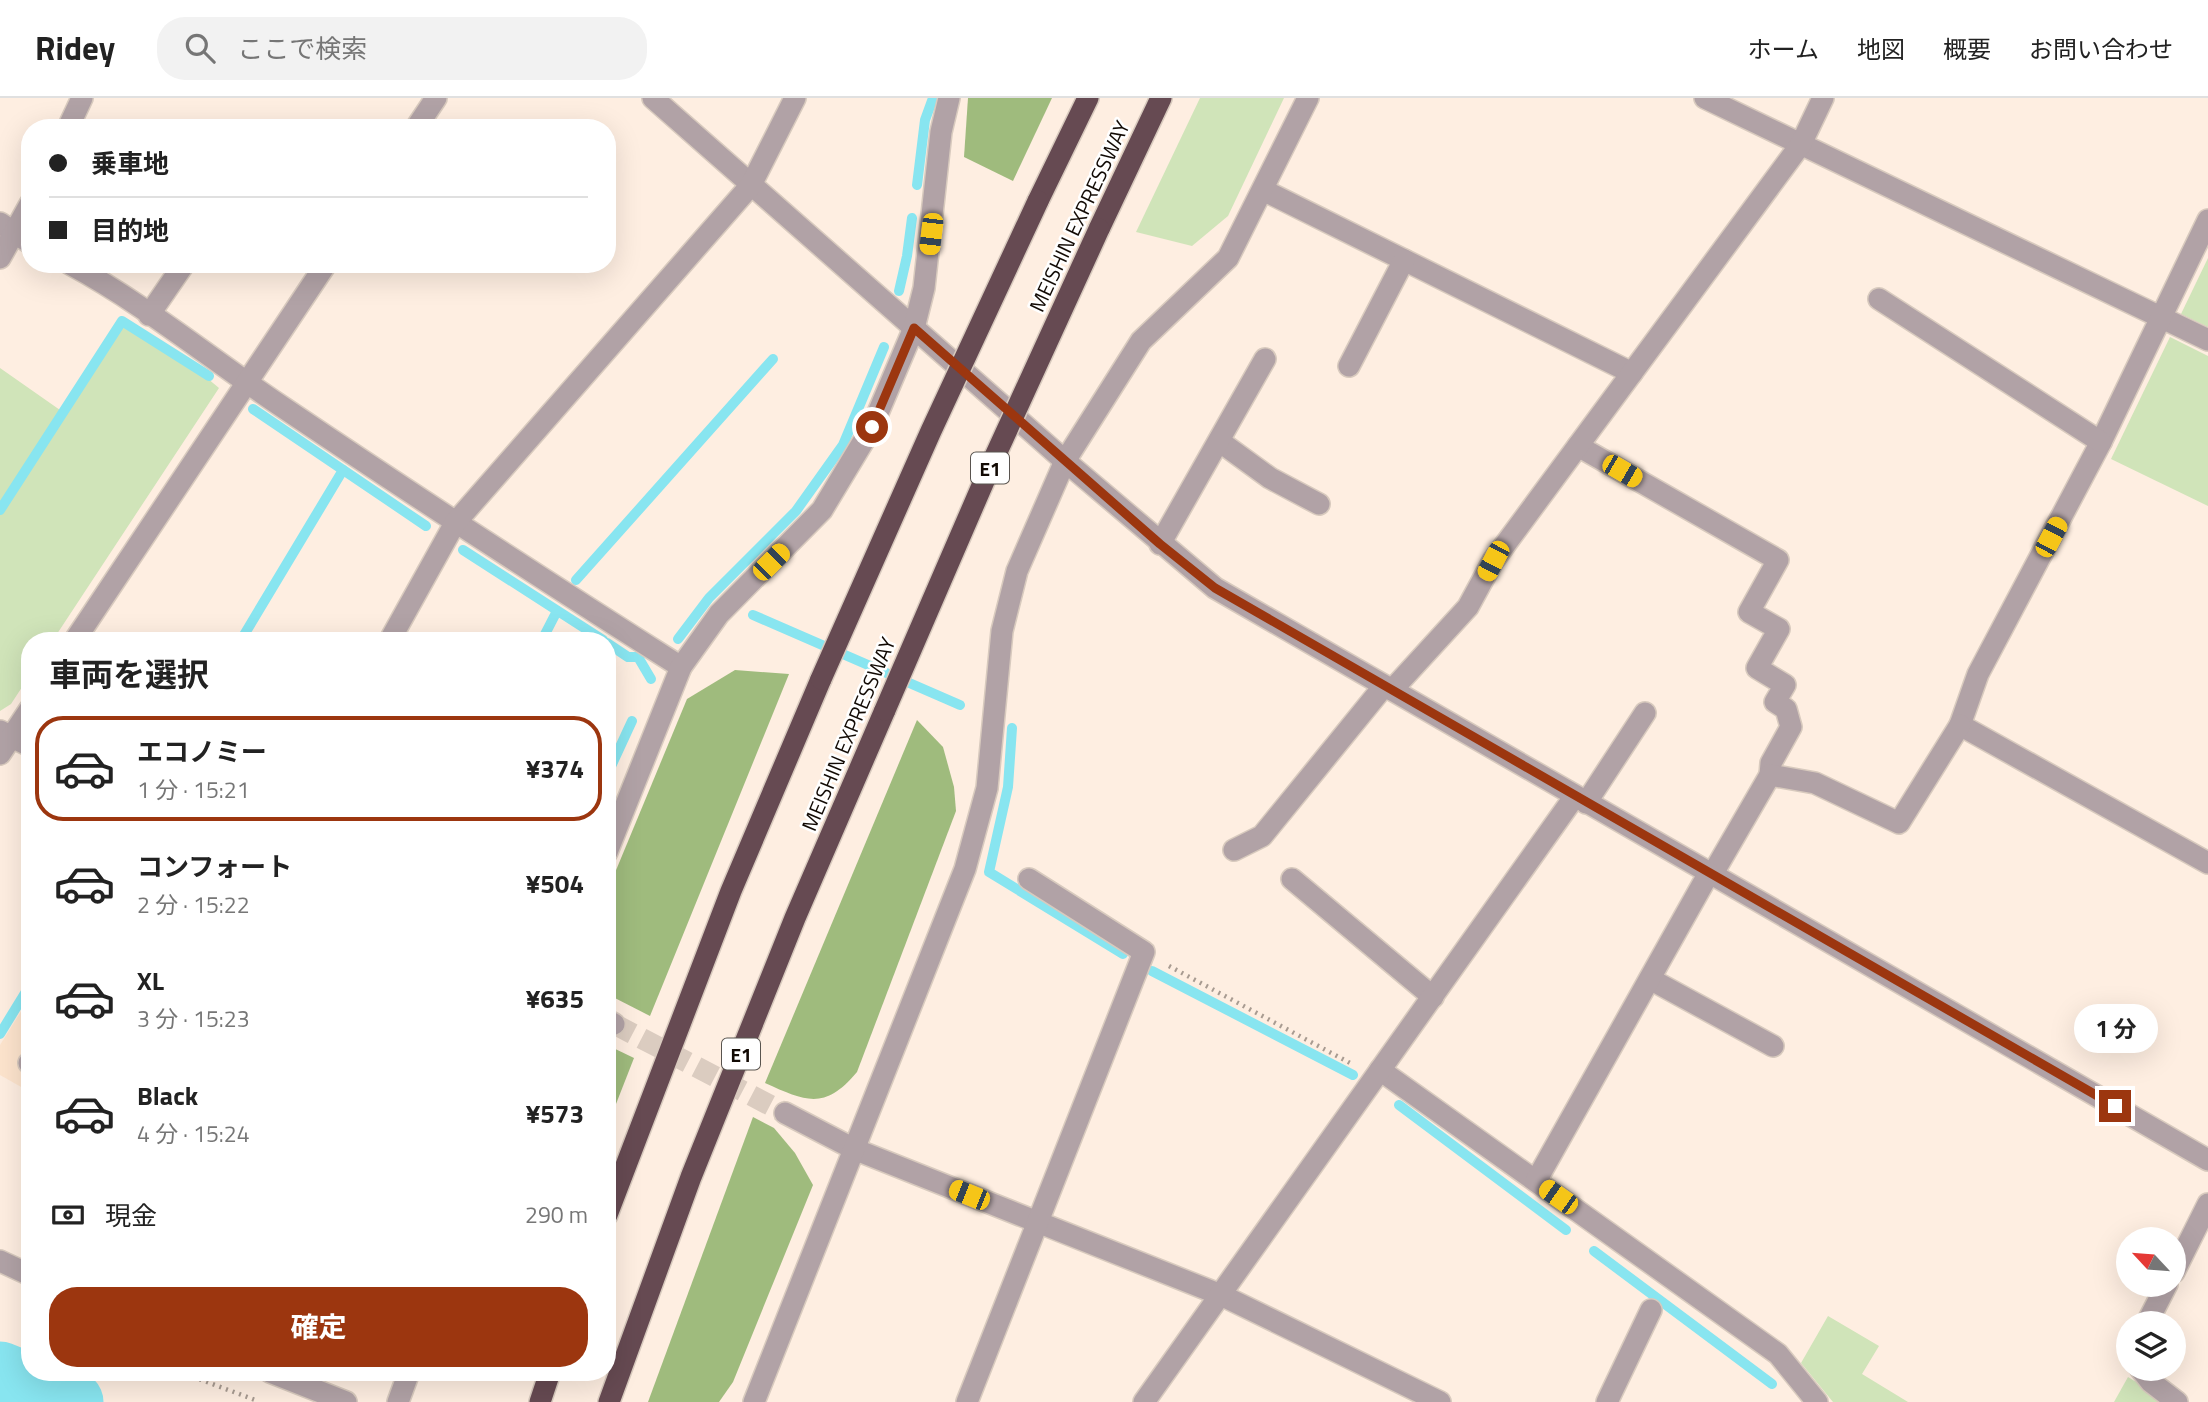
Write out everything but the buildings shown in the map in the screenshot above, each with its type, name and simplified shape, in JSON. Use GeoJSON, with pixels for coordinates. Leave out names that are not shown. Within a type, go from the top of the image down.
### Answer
{"type":"FeatureCollection","features":[{"type":"Feature","properties":{"kind":"highway","name":"MEISHIN EXPRESSWAY"},"geometry":{"type":"LineString","coordinates":[[616,1191],[731,891],[821,680],[931,431],[1088,98]]}},
{"type":"Feature","properties":{"kind":"highway","name":"MEISHIN EXPRESSWAY"},"geometry":{"type":"LineString","coordinates":[[616,1381],[702,1151],[795,918],[991,465],[1161,98]]}},
{"type":"Feature","properties":{"kind":"highway"},"geometry":{"type":"LineString","coordinates":[[540,1401],[548,1381]]}},
{"type":"Feature","properties":{"kind":"highway","name":"MEISHIN EXPRESSWAY"},"geometry":{"type":"LineString","coordinates":[[608,1402],[616,1381]]}},
{"type":"Feature","properties":{"kind":"street"},"geometry":{"type":"LineString","coordinates":[[72,119],[82,98]]}},
{"type":"Feature","properties":{"kind":"street"},"geometry":{"type":"LineString","coordinates":[[422,119],[436,98]]}},
{"type":"Feature","properties":{"kind":"street"},"geometry":{"type":"LineString","coordinates":[[653,98],[1160,544],[1215,588],[2208,1160]]}},
{"type":"Feature","properties":{"kind":"street"},"geometry":{"type":"LineString","coordinates":[[394,632],[455,523],[751,185],[795,98]]}},
{"type":"Feature","properties":{"kind":"street"},"geometry":{"type":"LineString","coordinates":[[616,830],[681,667],[719,614],[822,510],[872,427],[914,328],[924,288],[941,132],[949,98]]}},
{"type":"Feature","properties":{"kind":"street"},"geometry":{"type":"LineString","coordinates":[[754,1402],[965,869],[987,788],[1002,631],[1017,571],[1065,461],[1141,341],[1228,258],[1308,98]]}},
{"type":"Feature","properties":{"kind":"street"},"geometry":{"type":"LineString","coordinates":[[1705,98],[2208,340]]}},
{"type":"Feature","properties":{"kind":"street"},"geometry":{"type":"LineString","coordinates":[[1234,850],[1262,836],[1388,688],[1468,607],[1493,561],[1801,144],[1823,98]]}},
{"type":"Feature","properties":{"kind":"street"},"geometry":{"type":"LineString","coordinates":[[1263,191],[1632,373]]}},
{"type":"Feature","properties":{"kind":"street"},"geometry":{"type":"LineString","coordinates":[[1770,775],[1815,783],[1899,823],[1960,725],[1978,674],[2101,442],[2208,220]]}},
{"type":"Feature","properties":{"kind":"street"},"geometry":{"type":"LineString","coordinates":[[0,258],[15,234]]}},
{"type":"Feature","properties":{"kind":"street"},"geometry":{"type":"LineString","coordinates":[[1349,366],[1404,260]]}},
{"type":"Feature","properties":{"kind":"street"},"geometry":{"type":"LineString","coordinates":[[87,273],[455,523],[681,667]]}},
{"type":"Feature","properties":{"kind":"street"},"geometry":{"type":"LineString","coordinates":[[149,315],[178,273]]}},
{"type":"Feature","properties":{"kind":"street"},"geometry":{"type":"LineString","coordinates":[[80,632],[320,273]]}},
{"type":"Feature","properties":{"kind":"street"},"geometry":{"type":"LineString","coordinates":[[1878,299],[2101,442]]}},
{"type":"Feature","properties":{"kind":"street"},"geometry":{"type":"LineString","coordinates":[[1160,544],[1265,359]]}},
{"type":"Feature","properties":{"kind":"street"},"geometry":{"type":"LineString","coordinates":[[1219,441],[1270,478],[1319,504]]}},
{"type":"Feature","properties":{"kind":"street"},"geometry":{"type":"LineString","coordinates":[[1536,1181],[1770,775],[1771,764],[1791,727],[1786,709],[1775,702],[1785,685],[1757,668],[1779,629],[1749,612],[1778,560],[1578,446]]}},
{"type":"Feature","properties":{"kind":"street"},"geometry":{"type":"LineString","coordinates":[[1144,1402],[1433,997],[1645,713]]}},
{"type":"Feature","properties":{"kind":"street"},"geometry":{"type":"LineString","coordinates":[[10,742],[21,724]]}},
{"type":"Feature","properties":{"kind":"street"},"geometry":{"type":"LineString","coordinates":[[1960,725],[2205,854]]}},
{"type":"Feature","properties":{"kind":"street"},"geometry":{"type":"LineString","coordinates":[[967,1402],[1144,952],[1029,879]]}},
{"type":"Feature","properties":{"kind":"street"},"geometry":{"type":"LineString","coordinates":[[1292,879],[1433,997]]}},
{"type":"Feature","properties":{"kind":"street"},"geometry":{"type":"LineString","coordinates":[[1650,979],[1773,1046]]}},
{"type":"Feature","properties":{"kind":"street"},"geometry":{"type":"LineString","coordinates":[[1378,1073],[1536,1181],[1778,1354],[1817,1402]]}},
{"type":"Feature","properties":{"kind":"street"},"geometry":{"type":"LineString","coordinates":[[785,1113],[854,1149],[1221,1295],[1440,1402]]}},
{"type":"Feature","properties":{"kind":"street"},"geometry":{"type":"LineString","coordinates":[[2186,1248],[2208,1204]]}},
{"type":"Feature","properties":{"kind":"street"},"geometry":{"type":"LineString","coordinates":[[0,1261],[21,1271]]}},
{"type":"Feature","properties":{"kind":"street"},"geometry":{"type":"LineString","coordinates":[[1607,1402],[1651,1310]]}},
{"type":"Feature","properties":{"kind":"street"},"geometry":{"type":"LineString","coordinates":[[293,1381],[346,1402]]}},
{"type":"Feature","properties":{"kind":"street"},"geometry":{"type":"LineString","coordinates":[[398,1402],[406,1381]]}},
{"type":"Feature","properties":{"kind":"street"},"geometry":{"type":"LineString","coordinates":[[2150,1381],[2177,1402]]}},
{"type":"Feature","properties":{"kind":"path"},"geometry":{"type":"LineString","coordinates":[[1144,952],[1378,1073]]}},
{"type":"Feature","properties":{"kind":"path"},"geometry":{"type":"LineString","coordinates":[[202,1381],[262,1402]]}},
{"type":"Feature","properties":{"kind":"shaded area"},"geometry":{"type":"Polygon","coordinates":[[[21,1011],[21,1087],[0,1075],[0,1045],[21,1011]]]}},
{"type":"Feature","properties":{"kind":"green space"},"geometry":{"type":"Polygon","coordinates":[[[968,98],[1052,98],[1013,181],[964,157],[968,98]]]}},
{"type":"Feature","properties":{"kind":"green space"},"geometry":{"type":"Polygon","coordinates":[[[1200,98],[1284,98],[1228,216],[1192,246],[1136,232],[1200,98]]]}},
{"type":"Feature","properties":{"kind":"green space"},"geometry":{"type":"Polygon","coordinates":[[[2208,258],[2208,327],[2181,314],[2208,258]]]}},
{"type":"Feature","properties":{"kind":"green space"},"geometry":{"type":"Polygon","coordinates":[[[119,324],[219,388],[58,632],[21,632],[21,689],[11,704],[0,711],[0,368],[60,410],[119,324]]]}},
{"type":"Feature","properties":{"kind":"green space"},"geometry":{"type":"Polygon","coordinates":[[[2170,337],[2208,356],[2208,506],[2111,459],[2170,337]]]}},
{"type":"Feature","properties":{"kind":"green space"},"geometry":{"type":"Polygon","coordinates":[[[735,670],[789,674],[650,1016],[616,999],[616,870],[687,699],[735,670]]]}},
{"type":"Feature","properties":{"kind":"green space"},"geometry":{"type":"Polygon","coordinates":[[[917,720],[943,747],[954,787],[956,811],[857,1072],[846,1084],[825,1097],[815,1099],[793,1095],[765,1083],[917,720]]]}},
{"type":"Feature","properties":{"kind":"green space"},"geometry":{"type":"Polygon","coordinates":[[[616,1049],[634,1058],[616,1104],[616,1049]]]}},
{"type":"Feature","properties":{"kind":"green space"},"geometry":{"type":"Polygon","coordinates":[[[753,1117],[774,1128],[795,1153],[813,1185],[733,1382],[719,1402],[648,1402],[753,1117]]]}},
{"type":"Feature","properties":{"kind":"green space"},"geometry":{"type":"Polygon","coordinates":[[[1828,1316],[1879,1346],[1862,1374],[1908,1402],[1833,1402],[1801,1363],[1828,1316]]]}},
{"type":"Feature","properties":{"kind":"green space"},"geometry":{"type":"Polygon","coordinates":[[[2126,1381],[2135,1381],[2169,1402],[2114,1402],[2126,1381]]]}},
{"type":"Feature","properties":{"kind":"waterway"},"geometry":{"type":"LineString","coordinates":[[917,185],[925,120],[933,98]]}},
{"type":"Feature","properties":{"kind":"waterway"},"geometry":{"type":"LineString","coordinates":[[899,291],[912,218]]}},
{"type":"Feature","properties":{"kind":"waterway"},"geometry":{"type":"LineString","coordinates":[[0,510],[122,321],[209,376]]}},
{"type":"Feature","properties":{"kind":"waterway"},"geometry":{"type":"LineString","coordinates":[[678,639],[709,598],[796,511],[843,445],[884,347]]}},
{"type":"Feature","properties":{"kind":"waterway"},"geometry":{"type":"LineString","coordinates":[[576,580],[773,359]]}},
{"type":"Feature","properties":{"kind":"waterway"},"geometry":{"type":"LineString","coordinates":[[253,409],[426,526]]}},
{"type":"Feature","properties":{"kind":"waterway"},"geometry":{"type":"LineString","coordinates":[[246,632],[343,470]]}},
{"type":"Feature","properties":{"kind":"waterway"},"geometry":{"type":"LineString","coordinates":[[463,550],[591,632]]}},
{"type":"Feature","properties":{"kind":"waterway"},"geometry":{"type":"LineString","coordinates":[[546,632],[557,611]]}},
{"type":"Feature","properties":{"kind":"waterway"},"geometry":{"type":"LineString","coordinates":[[753,615],[960,705]]}},
{"type":"Feature","properties":{"kind":"waterway"},"geometry":{"type":"LineString","coordinates":[[616,649],[628,657],[638,657],[651,679]]}},
{"type":"Feature","properties":{"kind":"waterway"},"geometry":{"type":"LineString","coordinates":[[616,756],[632,721]]}},
{"type":"Feature","properties":{"kind":"waterway"},"geometry":{"type":"LineString","coordinates":[[1012,728],[1008,787],[989,872],[1123,954]]}},
{"type":"Feature","properties":{"kind":"waterway"},"geometry":{"type":"LineString","coordinates":[[1152,971],[1353,1075]]}},
{"type":"Feature","properties":{"kind":"waterway"},"geometry":{"type":"LineString","coordinates":[[0,1034],[21,1000]]}},
{"type":"Feature","properties":{"kind":"waterway"},"geometry":{"type":"LineString","coordinates":[[1399,1105],[1566,1230]]}},
{"type":"Feature","properties":{"kind":"waterway"},"geometry":{"type":"LineString","coordinates":[[1594,1251],[1772,1384]]}},
{"type":"Feature","properties":{"kind":"waterway"},"geometry":{"type":"LineString","coordinates":[[0,1373],[72,1402]]}},
{"type":"Feature","properties":{"kind":"tunnel"},"geometry":{"type":"LineString","coordinates":[[616,1025],[785,1113]]}},
{"type":"Feature","properties":{"kind":"route"},"geometry":{"type":"LineString","coordinates":[[872,427],[914,328],[1160,544],[1215,588],[2115,1106]]}}]}
